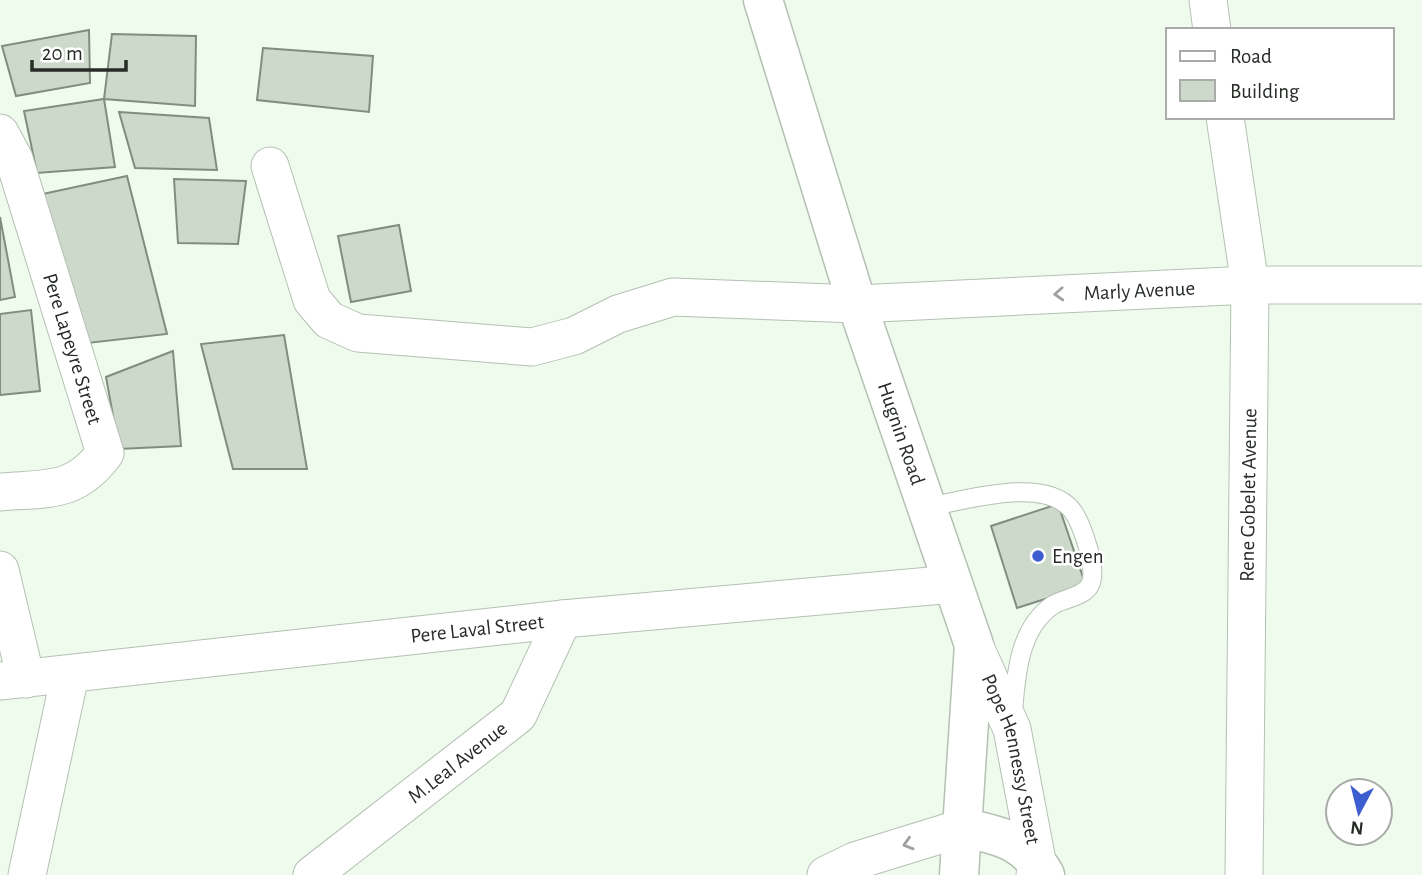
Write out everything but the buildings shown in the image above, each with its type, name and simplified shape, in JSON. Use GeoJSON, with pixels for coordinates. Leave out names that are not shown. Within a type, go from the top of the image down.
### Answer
{"type":"FeatureCollection","features":[{"type":"Feature","properties":{"kind":"main road","name":"Hugnin Road"},"geometry":{"type":"LineString","coordinates":[[763,0],[857,304],[974,645],[959,875]]}},
{"type":"Feature","properties":{"kind":"main road"},"geometry":{"type":"LineString","coordinates":[[962,828],[1003,835],[1039,870]]}},
{"type":"Feature","properties":{"kind":"street"},"geometry":{"type":"LineString","coordinates":[[1208,0],[1212,28]]}},
{"type":"Feature","properties":{"kind":"street","name":"Rene Gobelet Avenue"},"geometry":{"type":"LineString","coordinates":[[1225,119],[1250,285],[1244,875]]}},
{"type":"Feature","properties":{"kind":"street","name":"Pere Lapeyre Street"},"geometry":{"type":"LineString","coordinates":[[0,133],[14,159],[105,453],[90,473],[70,486],[0,492]]}},
{"type":"Feature","properties":{"kind":"street","name":"Marly Avenue"},"geometry":{"type":"LineString","coordinates":[[270,166],[312,300],[329,320],[359,333],[532,347],[574,336],[618,314],[673,298],[857,304],[1250,285],[1422,285]]}},
{"type":"Feature","properties":{"kind":"street"},"geometry":{"type":"LineString","coordinates":[[0,570],[13,680]]}},
{"type":"Feature","properties":{"kind":"street","name":"Pere Laval Street"},"geometry":{"type":"LineString","coordinates":[[13,680],[563,619],[953,584]]}},
{"type":"Feature","properties":{"kind":"street","name":"M.Leal Avenue"},"geometry":{"type":"LineString","coordinates":[[312,875],[518,715],[563,619]]}},
{"type":"Feature","properties":{"kind":"street","name":"Pope Hennessy Street"},"geometry":{"type":"LineString","coordinates":[[974,645],[1012,729],[1039,870]]}},
{"type":"Feature","properties":{"kind":"street"},"geometry":{"type":"LineString","coordinates":[[27,875],[70,675]]}},
{"type":"Feature","properties":{"kind":"street"},"geometry":{"type":"LineString","coordinates":[[855,870],[962,828]]}},
{"type":"Feature","properties":{"kind":"lane"},"geometry":{"type":"LineString","coordinates":[[927,507],[1021,491],[1047,494],[1072,510],[1086,541],[1093,577],[1091,584],[1085,591],[1054,604],[1035,621],[1024,643],[1015,683],[1012,729]]}},
{"type":"Feature","properties":{"kind":"place","name":"Engen"},"geometry":{"type":"Point","coordinates":[1038,556]}}]}
